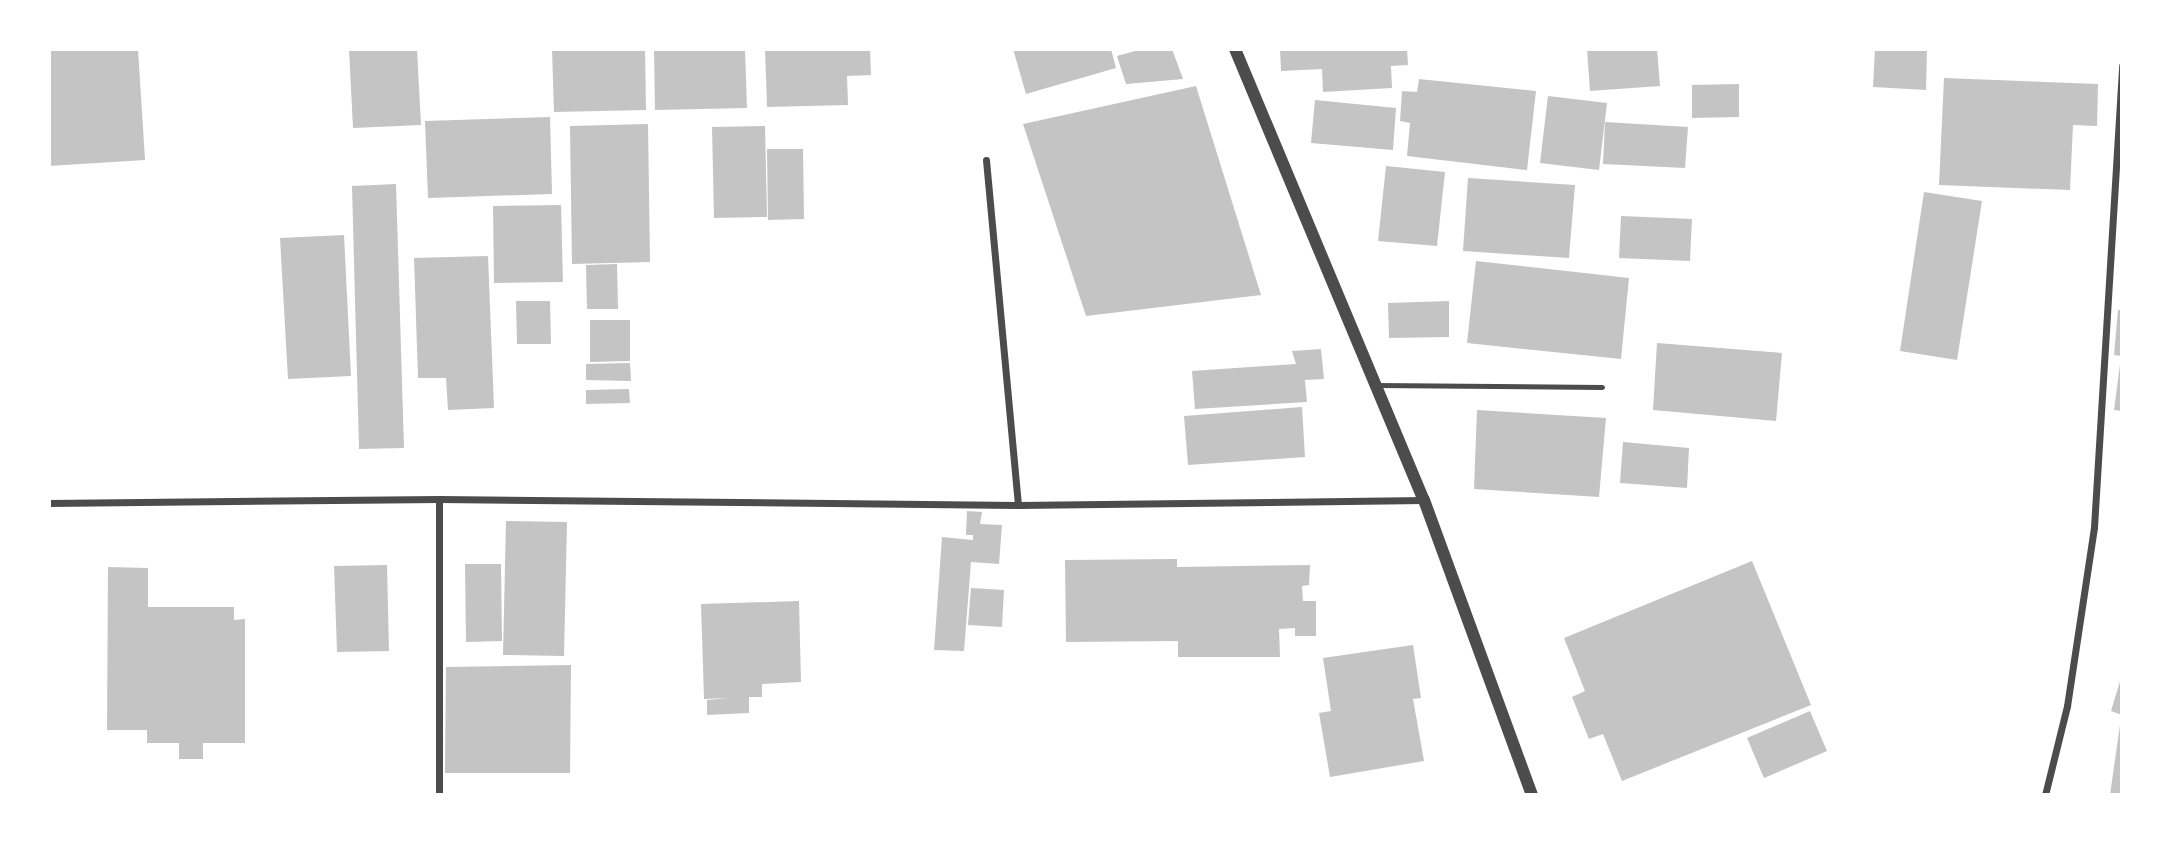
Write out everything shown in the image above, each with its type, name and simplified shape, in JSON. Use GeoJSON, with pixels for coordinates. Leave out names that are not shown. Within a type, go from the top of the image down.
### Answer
{"type":"FeatureCollection","features":[{"type":"Feature","properties":{"kind":"street"},"geometry":{"type":"LineString","coordinates":[[1235,49],[1424,500],[1532,795]]}},
{"type":"Feature","properties":{"kind":"street"},"geometry":{"type":"LineString","coordinates":[[2045,795],[2067,706],[2094,527],[2122,66]]}},
{"type":"Feature","properties":{"kind":"street"},"geometry":{"type":"LineString","coordinates":[[986,160],[1018,505]]}},
{"type":"Feature","properties":{"kind":"street"},"geometry":{"type":"LineString","coordinates":[[49,503],[439,499],[1018,505],[1424,500]]}},
{"type":"Feature","properties":{"kind":"street"},"geometry":{"type":"LineString","coordinates":[[439,499],[439,795]]}},
{"type":"Feature","properties":{"kind":"lane"},"geometry":{"type":"LineString","coordinates":[[1376,385],[1602,387]]}},
{"type":"Feature","properties":{"kind":"building"},"geometry":{"type":"Polygon","coordinates":[[[49,49],[138,49],[145,160],[49,166],[49,49]]]}},
{"type":"Feature","properties":{"kind":"building"},"geometry":{"type":"Polygon","coordinates":[[[349,49],[417,49],[421,125],[353,128],[349,49]]]}},
{"type":"Feature","properties":{"kind":"building"},"geometry":{"type":"Polygon","coordinates":[[[552,49],[645,49],[646,110],[554,112],[552,49]]]}},
{"type":"Feature","properties":{"kind":"building"},"geometry":{"type":"Polygon","coordinates":[[[654,49],[745,49],[747,108],[655,110],[654,49]]]}},
{"type":"Feature","properties":{"kind":"building"},"geometry":{"type":"Polygon","coordinates":[[[765,49],[870,49],[871,75],[847,76],[848,105],[767,107],[765,49]]]}},
{"type":"Feature","properties":{"kind":"building"},"geometry":{"type":"Polygon","coordinates":[[[1013,49],[1111,49],[1116,68],[1026,94],[1013,49]]]}},
{"type":"Feature","properties":{"kind":"building"},"geometry":{"type":"Polygon","coordinates":[[[1142,49],[1172,49],[1183,79],[1126,84],[1117,56],[1142,49]]]}},
{"type":"Feature","properties":{"kind":"building"},"geometry":{"type":"Polygon","coordinates":[[[1280,49],[1407,49],[1408,65],[1391,66],[1392,88],[1323,92],[1322,69],[1281,71],[1280,49]]]}},
{"type":"Feature","properties":{"kind":"building"},"geometry":{"type":"Polygon","coordinates":[[[1587,49],[1657,49],[1660,86],[1590,91],[1587,49]]]}},
{"type":"Feature","properties":{"kind":"building"},"geometry":{"type":"Polygon","coordinates":[[[1875,49],[1927,49],[1926,90],[1873,87],[1875,49]]]}},
{"type":"Feature","properties":{"kind":"building"},"geometry":{"type":"Polygon","coordinates":[[[1944,78],[2098,84],[2097,126],[2073,125],[2070,190],[1939,185],[1944,78]]]}},
{"type":"Feature","properties":{"kind":"building"},"geometry":{"type":"Polygon","coordinates":[[[1419,79],[1536,91],[1527,170],[1407,156],[1410,123],[1400,121],[1402,91],[1417,92],[1419,79]]]}},
{"type":"Feature","properties":{"kind":"building"},"geometry":{"type":"Polygon","coordinates":[[[1739,84],[1739,117],[1692,118],[1692,85],[1739,84]]]}},
{"type":"Feature","properties":{"kind":"building"},"geometry":{"type":"Polygon","coordinates":[[[1196,86],[1261,295],[1086,316],[1023,124],[1196,86]]]}},
{"type":"Feature","properties":{"kind":"building"},"geometry":{"type":"Polygon","coordinates":[[[1548,96],[1607,103],[1599,170],[1540,163],[1548,96]]]}},
{"type":"Feature","properties":{"kind":"building"},"geometry":{"type":"Polygon","coordinates":[[[1315,100],[1396,108],[1393,150],[1311,143],[1315,100]]]}},
{"type":"Feature","properties":{"kind":"building"},"geometry":{"type":"Polygon","coordinates":[[[550,117],[552,194],[428,198],[425,121],[550,117]]]}},
{"type":"Feature","properties":{"kind":"building"},"geometry":{"type":"Polygon","coordinates":[[[1605,122],[1688,127],[1685,168],[1603,164],[1605,122]]]}},
{"type":"Feature","properties":{"kind":"building"},"geometry":{"type":"Polygon","coordinates":[[[648,124],[650,262],[572,264],[570,126],[648,124]]]}},
{"type":"Feature","properties":{"kind":"building"},"geometry":{"type":"Polygon","coordinates":[[[765,126],[767,217],[714,218],[712,127],[765,126]]]}},
{"type":"Feature","properties":{"kind":"building"},"geometry":{"type":"Polygon","coordinates":[[[767,149],[803,149],[804,219],[768,220],[767,149]]]}},
{"type":"Feature","properties":{"kind":"building"},"geometry":{"type":"Polygon","coordinates":[[[1386,166],[1445,172],[1437,246],[1378,241],[1386,166]]]}},
{"type":"Feature","properties":{"kind":"building"},"geometry":{"type":"Polygon","coordinates":[[[1468,178],[1575,185],[1569,258],[1463,251],[1468,178]]]}},
{"type":"Feature","properties":{"kind":"building"},"geometry":{"type":"Polygon","coordinates":[[[396,184],[404,448],[359,449],[352,186],[396,184]]]}},
{"type":"Feature","properties":{"kind":"building"},"geometry":{"type":"Polygon","coordinates":[[[1924,192],[1982,201],[1957,360],[1900,351],[1924,192]]]}},
{"type":"Feature","properties":{"kind":"building"},"geometry":{"type":"Polygon","coordinates":[[[561,205],[563,282],[494,283],[493,206],[561,205]]]}},
{"type":"Feature","properties":{"kind":"building"},"geometry":{"type":"Polygon","coordinates":[[[1621,216],[1692,219],[1690,261],[1619,258],[1621,216]]]}},
{"type":"Feature","properties":{"kind":"building"},"geometry":{"type":"Polygon","coordinates":[[[344,235],[351,376],[288,379],[280,238],[344,235]]]}},
{"type":"Feature","properties":{"kind":"building"},"geometry":{"type":"Polygon","coordinates":[[[488,256],[494,408],[448,410],[446,378],[418,378],[414,258],[488,256]]]}},
{"type":"Feature","properties":{"kind":"building"},"geometry":{"type":"Polygon","coordinates":[[[1476,261],[1629,278],[1621,359],[1467,343],[1476,261]]]}},
{"type":"Feature","properties":{"kind":"building"},"geometry":{"type":"Polygon","coordinates":[[[617,264],[618,309],[587,309],[586,265],[617,264]]]}},
{"type":"Feature","properties":{"kind":"building"},"geometry":{"type":"Polygon","coordinates":[[[516,301],[550,301],[551,344],[517,344],[516,301]]]}},
{"type":"Feature","properties":{"kind":"building"},"geometry":{"type":"Polygon","coordinates":[[[1449,301],[1449,337],[1389,338],[1388,303],[1449,301]]]}},
{"type":"Feature","properties":{"kind":"building"},"geometry":{"type":"Polygon","coordinates":[[[2118,310],[2122,310],[2122,356],[2114,355],[2118,310]]]}},
{"type":"Feature","properties":{"kind":"building"},"geometry":{"type":"Polygon","coordinates":[[[590,320],[630,320],[630,361],[590,362],[590,320]]]}},
{"type":"Feature","properties":{"kind":"building"},"geometry":{"type":"Polygon","coordinates":[[[1657,343],[1782,353],[1776,421],[1653,410],[1657,343]]]}},
{"type":"Feature","properties":{"kind":"building"},"geometry":{"type":"Polygon","coordinates":[[[1321,349],[1324,379],[1305,380],[1307,402],[1195,409],[1192,371],[1296,364],[1292,351],[1321,349]]]}},
{"type":"Feature","properties":{"kind":"building"},"geometry":{"type":"Polygon","coordinates":[[[630,363],[631,381],[586,380],[586,364],[630,363]]]}},
{"type":"Feature","properties":{"kind":"building"},"geometry":{"type":"Polygon","coordinates":[[[2122,364],[2122,411],[2114,410],[2122,364]]]}},
{"type":"Feature","properties":{"kind":"building"},"geometry":{"type":"Polygon","coordinates":[[[629,389],[630,403],[586,404],[586,390],[629,389]]]}},
{"type":"Feature","properties":{"kind":"building"},"geometry":{"type":"Polygon","coordinates":[[[1302,407],[1305,457],[1188,465],[1184,416],[1302,407]]]}},
{"type":"Feature","properties":{"kind":"building"},"geometry":{"type":"Polygon","coordinates":[[[1477,410],[1606,418],[1599,497],[1474,489],[1477,410]]]}},
{"type":"Feature","properties":{"kind":"building"},"geometry":{"type":"Polygon","coordinates":[[[1623,442],[1689,448],[1687,488],[1620,483],[1623,442]]]}},
{"type":"Feature","properties":{"kind":"building"},"geometry":{"type":"Polygon","coordinates":[[[967,511],[982,512],[980,524],[1002,525],[999,564],[971,562],[964,651],[934,650],[942,537],[973,540],[973,535],[966,535],[967,511]]]}},
{"type":"Feature","properties":{"kind":"building"},"geometry":{"type":"Polygon","coordinates":[[[506,521],[567,522],[564,656],[503,655],[506,521]]]}},
{"type":"Feature","properties":{"kind":"building"},"geometry":{"type":"Polygon","coordinates":[[[1177,559],[1177,567],[1310,565],[1309,585],[1302,586],[1303,601],[1316,601],[1316,636],[1295,636],[1295,628],[1279,629],[1280,657],[1178,657],[1178,641],[1066,642],[1065,560],[1177,559]]]}},
{"type":"Feature","properties":{"kind":"building"},"geometry":{"type":"Polygon","coordinates":[[[1752,561],[1811,705],[1622,781],[1603,734],[1589,739],[1572,697],[1585,691],[1564,638],[1752,561]]]}},
{"type":"Feature","properties":{"kind":"building"},"geometry":{"type":"Polygon","coordinates":[[[465,564],[501,564],[502,641],[466,642],[465,564]]]}},
{"type":"Feature","properties":{"kind":"building"},"geometry":{"type":"Polygon","coordinates":[[[387,565],[389,651],[337,652],[334,566],[387,565]]]}},
{"type":"Feature","properties":{"kind":"building"},"geometry":{"type":"Polygon","coordinates":[[[108,567],[148,568],[148,607],[234,607],[234,620],[245,619],[245,743],[203,743],[203,759],[179,759],[179,743],[147,743],[147,730],[107,730],[108,567]]]}},
{"type":"Feature","properties":{"kind":"building"},"geometry":{"type":"Polygon","coordinates":[[[971,588],[1004,590],[1002,627],[968,625],[971,588]]]}},
{"type":"Feature","properties":{"kind":"building"},"geometry":{"type":"Polygon","coordinates":[[[799,601],[801,682],[762,684],[762,697],[749,697],[749,713],[707,715],[707,700],[729,698],[704,699],[701,604],[799,601]]]}},
{"type":"Feature","properties":{"kind":"building"},"geometry":{"type":"Polygon","coordinates":[[[1413,645],[1421,698],[1413,699],[1424,761],[1330,777],[1319,713],[1331,711],[1323,658],[1413,645]]]}},
{"type":"Feature","properties":{"kind":"building"},"geometry":{"type":"Polygon","coordinates":[[[571,665],[570,773],[445,773],[446,667],[571,665]]]}},
{"type":"Feature","properties":{"kind":"building"},"geometry":{"type":"Polygon","coordinates":[[[2122,679],[2122,715],[2111,711],[2122,679]]]}},
{"type":"Feature","properties":{"kind":"building"},"geometry":{"type":"Polygon","coordinates":[[[1810,711],[1827,751],[1764,778],[1747,738],[1810,711]]]}},
{"type":"Feature","properties":{"kind":"building"},"geometry":{"type":"Polygon","coordinates":[[[2120,725],[2122,795],[2110,795],[2120,725]]]}}]}
